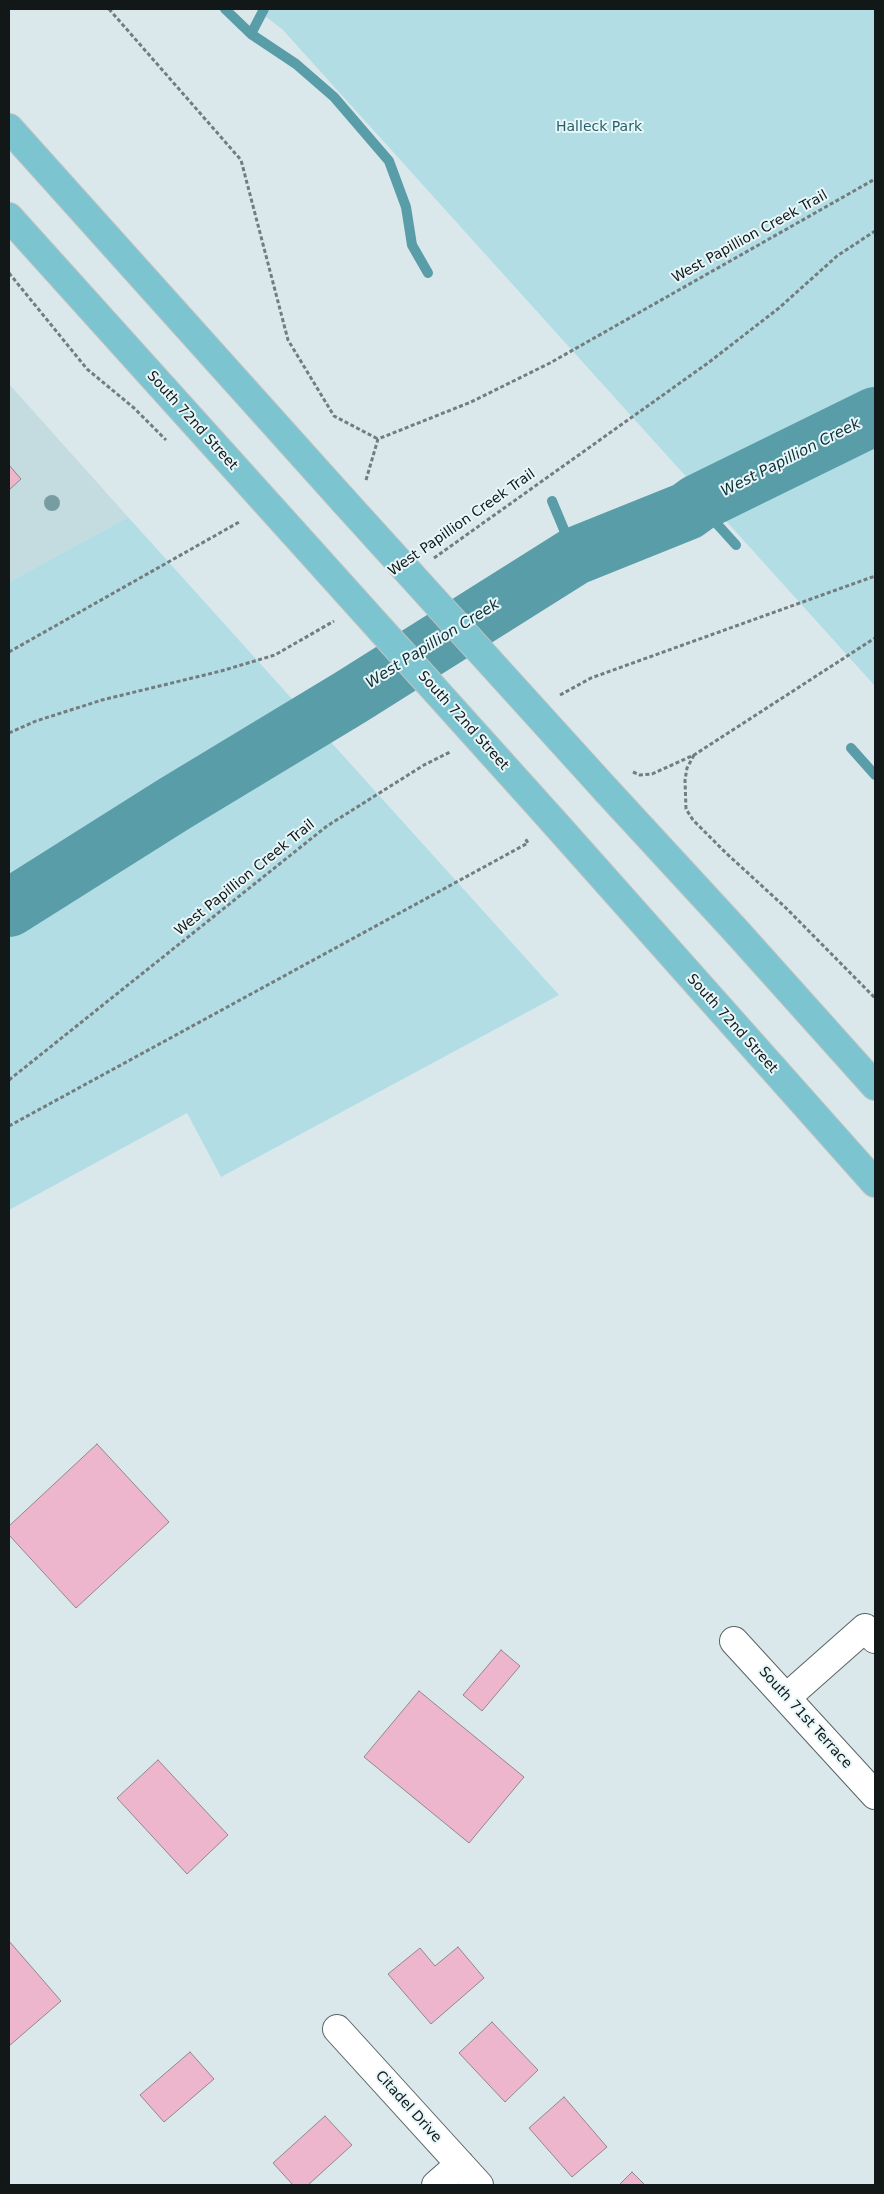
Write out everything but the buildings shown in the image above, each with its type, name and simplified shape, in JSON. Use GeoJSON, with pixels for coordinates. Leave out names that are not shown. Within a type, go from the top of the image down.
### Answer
{"type":"FeatureCollection","features":[{"type":"Feature","properties":{"kind":"main road"},"geometry":{"type":"LineString","coordinates":[[9,128],[343,500],[875,1086]]}},
{"type":"Feature","properties":{"kind":"main road","name":"South 72nd Street"},"geometry":{"type":"LineString","coordinates":[[9,217],[553,821],[875,1183]]}},
{"type":"Feature","properties":{"kind":"street"},"geometry":{"type":"LineString","coordinates":[[787,1697],[865,1628],[875,1639]]}},
{"type":"Feature","properties":{"kind":"street","name":"South 71st Terrace"},"geometry":{"type":"LineString","coordinates":[[734,1641],[875,1795]]}},
{"type":"Feature","properties":{"kind":"street","name":"Citadel Drive"},"geometry":{"type":"LineString","coordinates":[[337,2029],[480,2185]]}},
{"type":"Feature","properties":{"kind":"street"},"geometry":{"type":"LineString","coordinates":[[436,2185],[460,2164]]}},
{"type":"Feature","properties":{"kind":"path"},"geometry":{"type":"LineString","coordinates":[[109,9],[242,160],[288,340],[334,416],[378,439],[365,480],[370,485]]}},
{"type":"Feature","properties":{"kind":"path","name":"West Papillion Creek Trail"},"geometry":{"type":"LineString","coordinates":[[378,439],[471,402],[550,363],[875,179]]}},
{"type":"Feature","properties":{"kind":"path","name":"West Papillion Creek Trail"},"geometry":{"type":"LineString","coordinates":[[431,560],[708,363],[779,308],[837,256],[875,231]]}},
{"type":"Feature","properties":{"kind":"path"},"geometry":{"type":"LineString","coordinates":[[9,273],[87,369],[134,408],[167,441]]}},
{"type":"Feature","properties":{"kind":"path"},"geometry":{"type":"LineString","coordinates":[[9,652],[244,519]]}},
{"type":"Feature","properties":{"kind":"path"},"geometry":{"type":"LineString","coordinates":[[556,697],[591,678],[875,576]]}},
{"type":"Feature","properties":{"kind":"path"},"geometry":{"type":"LineString","coordinates":[[9,733],[36,721],[102,700],[221,671],[275,655],[340,618]]}},
{"type":"Feature","properties":{"kind":"path"},"geometry":{"type":"LineString","coordinates":[[630,771],[640,776],[652,774],[694,755],[875,638]]}},
{"type":"Feature","properties":{"kind":"path","name":"West Papillion Creek Trail"},"geometry":{"type":"LineString","coordinates":[[9,1080],[327,826],[424,765],[459,747]]}},
{"type":"Feature","properties":{"kind":"path"},"geometry":{"type":"LineString","coordinates":[[694,755],[687,768],[685,780],[686,809],[693,820],[786,908],[875,998]]}},
{"type":"Feature","properties":{"kind":"path"},"geometry":{"type":"LineString","coordinates":[[9,1126],[528,843],[524,836]]}},
{"type":"Feature","properties":{"kind":"shaded area"},"geometry":{"type":"Polygon","coordinates":[[[9,384],[128,517],[9,582],[9,384]]]}},
{"type":"Feature","properties":{"kind":"green space","name":"Halleck Park"},"geometry":{"type":"Polygon","coordinates":[[[256,9],[875,9],[875,686],[283,30],[256,9]]]}},
{"type":"Feature","properties":{"kind":"green space"},"geometry":{"type":"Polygon","coordinates":[[[128,517],[559,995],[221,1177],[187,1113],[9,1210],[9,582],[128,517]]]}},
{"type":"Feature","properties":{"kind":"waterway"},"geometry":{"type":"LineString","coordinates":[[225,9],[251,34],[296,64],[334,97],[389,161],[406,207],[412,245],[428,273]]}},
{"type":"Feature","properties":{"kind":"waterway"},"geometry":{"type":"LineString","coordinates":[[251,34],[264,9]]}},
{"type":"Feature","properties":{"kind":"waterway","name":"West Papillion Creek"},"geometry":{"type":"LineString","coordinates":[[9,908],[575,556],[687,511],[698,503],[875,416]]}},
{"type":"Feature","properties":{"kind":"waterway"},"geometry":{"type":"LineString","coordinates":[[552,501],[575,556]]}},
{"type":"Feature","properties":{"kind":"waterway"},"geometry":{"type":"LineString","coordinates":[[698,503],[736,545]]}},
{"type":"Feature","properties":{"kind":"waterway"},"geometry":{"type":"LineString","coordinates":[[851,748],[875,775]]}}]}
